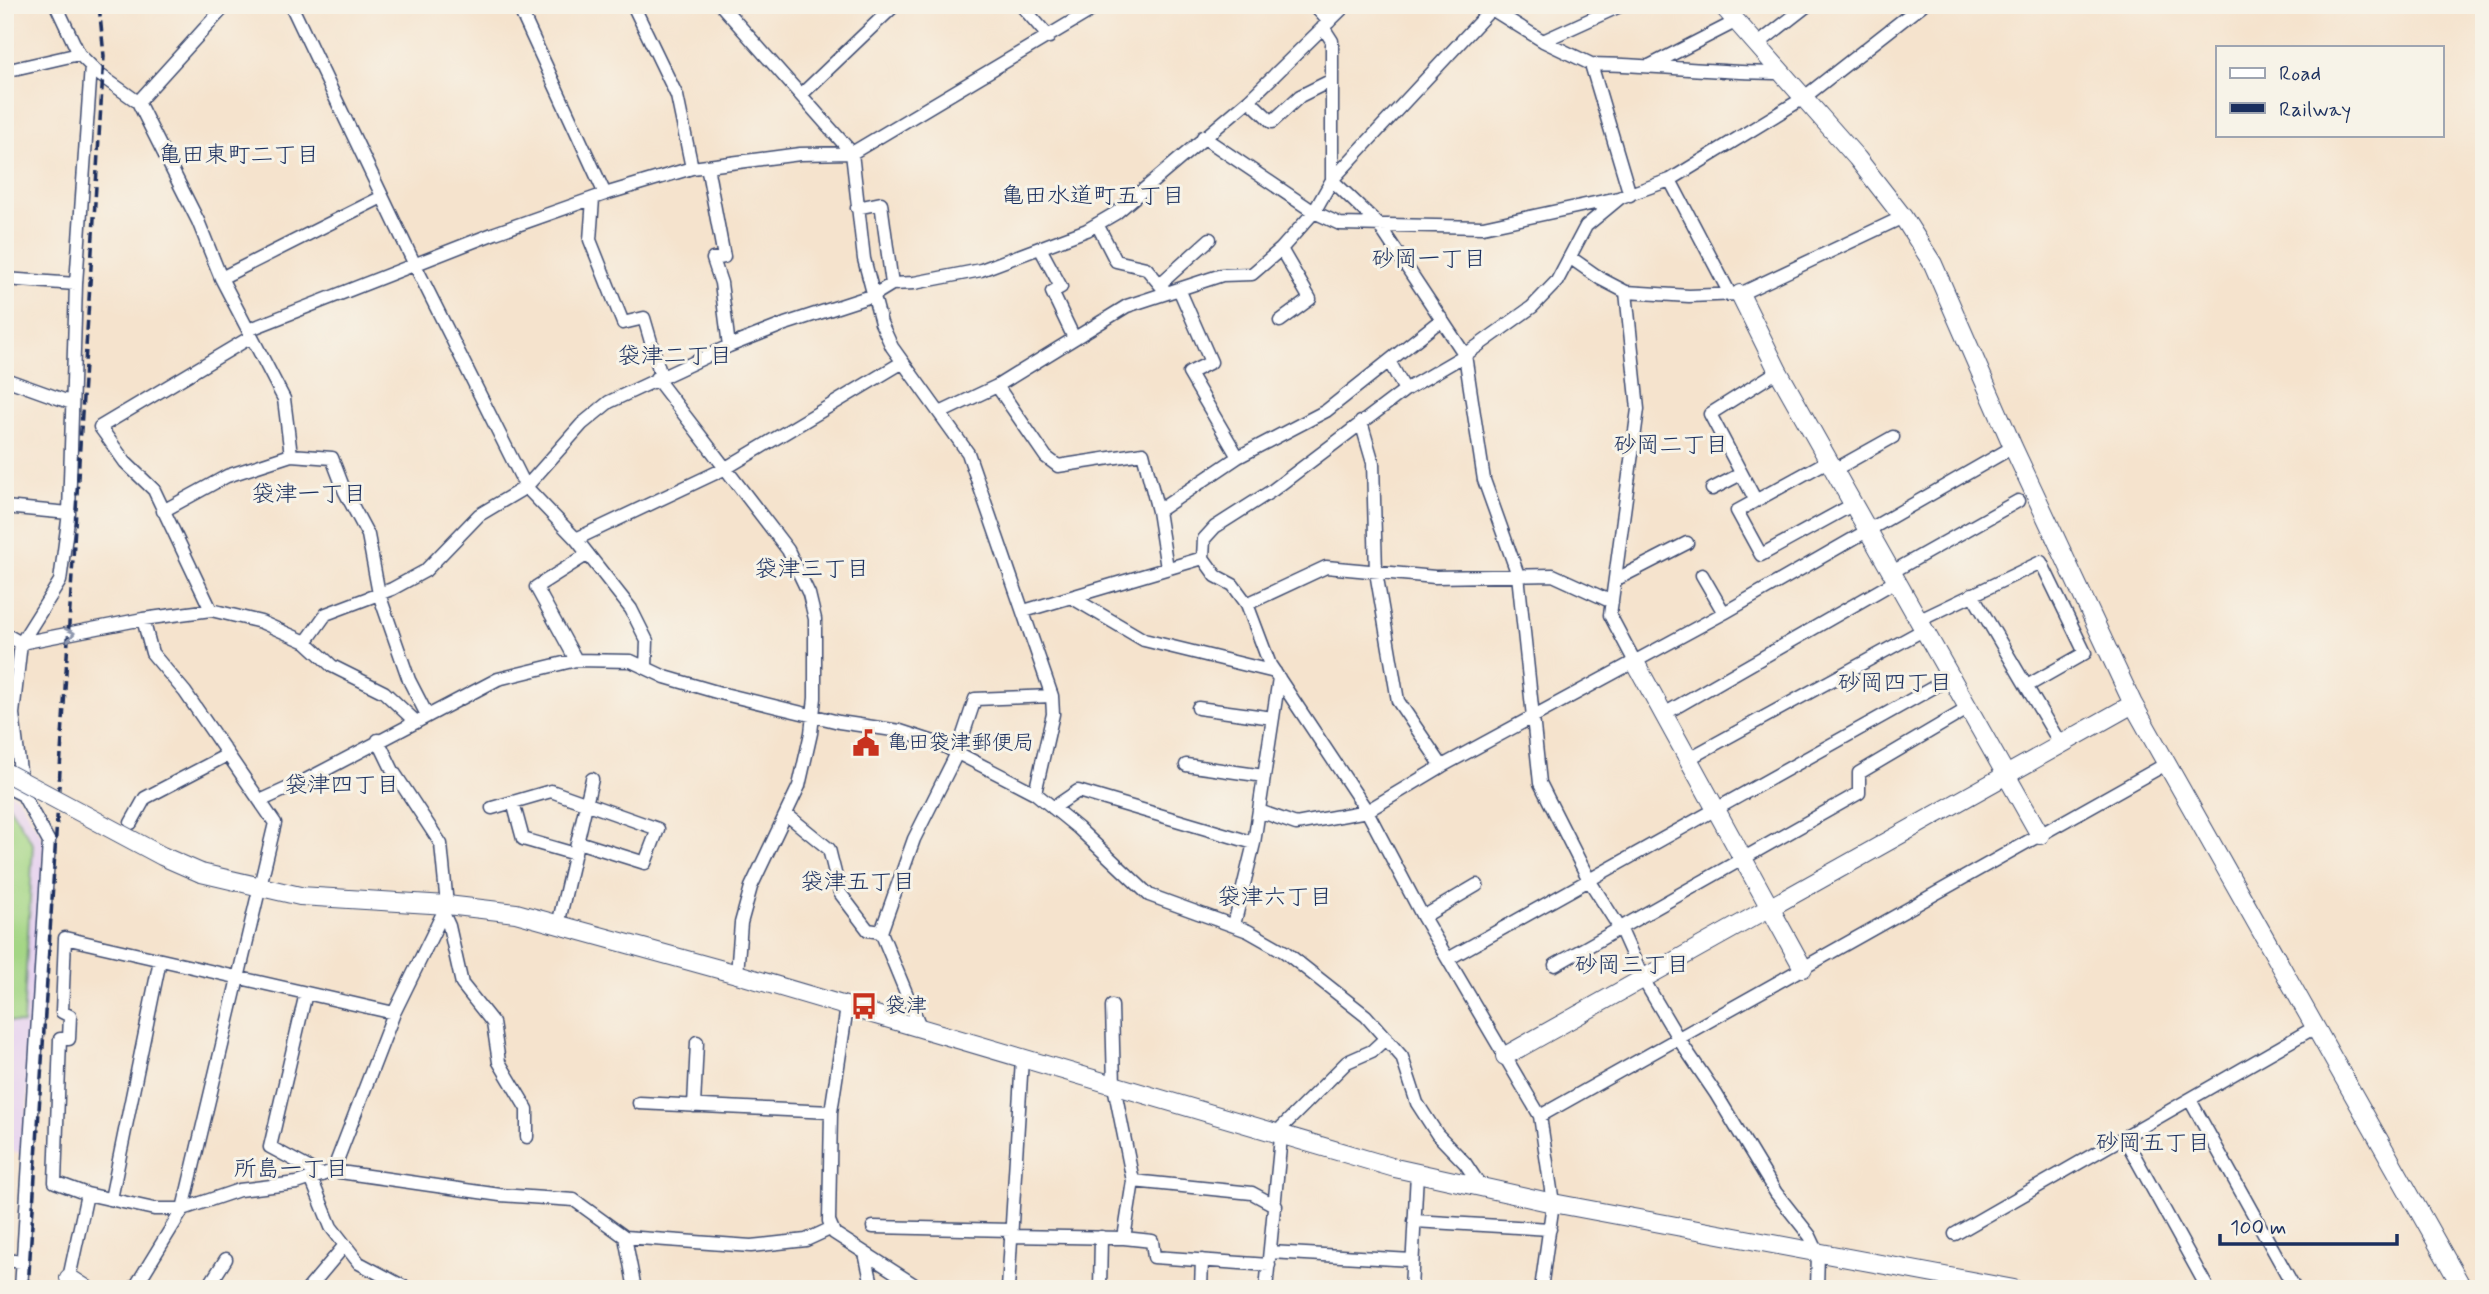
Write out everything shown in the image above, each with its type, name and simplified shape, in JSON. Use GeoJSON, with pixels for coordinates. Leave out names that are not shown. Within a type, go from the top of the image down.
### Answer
{"type":"FeatureCollection","features":[{"type":"Feature","properties":{"kind":"street"},"geometry":{"type":"LineString","coordinates":[[56,5],[79,54],[138,102],[198,220],[221,278],[284,399],[291,455]]}},
{"type":"Feature","properties":{"kind":"street"},"geometry":{"type":"LineString","coordinates":[[138,102],[226,5]]}},
{"type":"Feature","properties":{"kind":"street"},"geometry":{"type":"LineString","coordinates":[[291,5],[415,265],[526,487],[576,539],[631,609],[647,642],[646,668]]}},
{"type":"Feature","properties":{"kind":"street"},"geometry":{"type":"LineString","coordinates":[[518,5],[599,196],[590,240],[623,323],[644,318],[659,377],[788,551],[810,594],[815,619],[813,713],[799,786],[751,887],[741,923],[737,974]]}},
{"type":"Feature","properties":{"kind":"street"},"geometry":{"type":"LineString","coordinates":[[633,5],[677,96],[692,168]]}},
{"type":"Feature","properties":{"kind":"street"},"geometry":{"type":"LineString","coordinates":[[721,5],[852,153],[864,259],[881,323],[903,362],[968,453],[1052,696],[1053,713],[1035,793]]}},
{"type":"Feature","properties":{"kind":"street"},"geometry":{"type":"LineString","coordinates":[[802,94],[895,5]]}},
{"type":"Feature","properties":{"kind":"street"},"geometry":{"type":"LineString","coordinates":[[1021,5],[1049,37]]}},
{"type":"Feature","properties":{"kind":"street"},"geometry":{"type":"LineString","coordinates":[[211,610],[155,490],[125,462],[100,427],[249,334],[415,265],[599,196],[692,168],[800,154],[852,153],[1100,5]]}},
{"type":"Feature","properties":{"kind":"street"},"geometry":{"type":"LineString","coordinates":[[1314,5],[1332,40],[1332,180],[1379,225],[1465,355],[1485,480],[1518,575],[1540,783],[1589,880],[1621,930],[1643,979],[1678,1038],[1716,1094],[1776,1193],[1810,1236],[1818,1253],[1817,1289]]}},
{"type":"Feature","properties":{"kind":"street"},"geometry":{"type":"LineString","coordinates":[[306,642],[326,614],[379,594],[425,571],[479,515],[526,487],[583,424],[609,402],[729,346],[874,296],[892,284],[914,283],[981,270],[1097,224],[1116,212],[1249,100],[1346,5]]}},
{"type":"Feature","properties":{"kind":"street"},"geometry":{"type":"LineString","coordinates":[[1544,41],[1622,5]]}},
{"type":"Feature","properties":{"kind":"street"},"geometry":{"type":"LineString","coordinates":[[1722,5],[1758,44],[1802,99],[1857,158],[1903,217],[1933,264],[2013,447],[2133,704],[2463,1289]]}},
{"type":"Feature","properties":{"kind":"street"},"geometry":{"type":"LineString","coordinates":[[1758,44],[1808,5]]}},
{"type":"Feature","properties":{"kind":"street"},"geometry":{"type":"LineString","coordinates":[[1203,137],[1314,212],[1340,224],[1483,227],[1625,196],[1670,180],[1802,99],[1922,5]]}},
{"type":"Feature","properties":{"kind":"street"},"geometry":{"type":"LineString","coordinates":[[940,412],[997,386],[1127,306],[1169,289],[1222,275],[1252,274],[1281,249],[1314,212],[1332,180],[1490,7],[1544,41],[1591,64],[1650,65],[1707,72],[1773,73],[1779,70]]}},
{"type":"Feature","properties":{"kind":"street"},"geometry":{"type":"LineString","coordinates":[[1650,65],[1737,21]]}},
{"type":"Feature","properties":{"kind":"street"},"geometry":{"type":"LineString","coordinates":[[5,71],[79,54]]}},
{"type":"Feature","properties":{"kind":"street"},"geometry":{"type":"LineString","coordinates":[[1591,64],[1625,196]]}},
{"type":"Feature","properties":{"kind":"street"},"geometry":{"type":"LineString","coordinates":[[21,1289],[49,842],[23,795],[13,714],[21,643],[60,581],[69,513],[76,284],[91,66]]}},
{"type":"Feature","properties":{"kind":"street"},"geometry":{"type":"LineString","coordinates":[[1249,100],[1272,122],[1300,96],[1332,80]]}},
{"type":"Feature","properties":{"kind":"street"},"geometry":{"type":"LineString","coordinates":[[707,166],[724,257],[713,258],[721,283],[729,346]]}},
{"type":"Feature","properties":{"kind":"street"},"geometry":{"type":"LineString","coordinates":[[1670,180],[2040,835]]}},
{"type":"Feature","properties":{"kind":"street"},"geometry":{"type":"LineString","coordinates":[[1541,1289],[1553,1203],[1540,1116],[1423,917],[1367,811],[1277,675],[1247,604],[1233,585],[1216,576],[1203,558],[1204,538],[1214,527],[1273,490],[1405,390],[1465,355],[1532,307],[1557,281],[1586,226],[1625,196]]}},
{"type":"Feature","properties":{"kind":"street"},"geometry":{"type":"LineString","coordinates":[[221,278],[382,197]]}},
{"type":"Feature","properties":{"kind":"street"},"geometry":{"type":"LineString","coordinates":[[857,208],[881,203],[892,284]]}},
{"type":"Feature","properties":{"kind":"street"},"geometry":{"type":"LineString","coordinates":[[1571,258],[1626,292],[1689,296],[1735,294],[1903,217]]}},
{"type":"Feature","properties":{"kind":"street"},"geometry":{"type":"LineString","coordinates":[[1097,224],[1116,261],[1146,268],[1169,289],[1211,362],[1189,373],[1238,457]]}},
{"type":"Feature","properties":{"kind":"street"},"geometry":{"type":"LineString","coordinates":[[1169,289],[1210,239]]}},
{"type":"Feature","properties":{"kind":"street"},"geometry":{"type":"LineString","coordinates":[[1040,248],[1061,287],[1052,292],[1074,338]]}},
{"type":"Feature","properties":{"kind":"street"},"geometry":{"type":"LineString","coordinates":[[1280,321],[1310,299],[1281,249]]}},
{"type":"Feature","properties":{"kind":"street"},"geometry":{"type":"LineString","coordinates":[[5,279],[76,284]]}},
{"type":"Feature","properties":{"kind":"street"},"geometry":{"type":"LineString","coordinates":[[1626,292],[1638,409],[1609,615],[1802,968]]}},
{"type":"Feature","properties":{"kind":"street"},"geometry":{"type":"LineString","coordinates":[[1158,511],[1238,457],[1326,411],[1442,319]]}},
{"type":"Feature","properties":{"kind":"street"},"geometry":{"type":"LineString","coordinates":[[1389,361],[1405,390]]}},
{"type":"Feature","properties":{"kind":"street"},"geometry":{"type":"LineString","coordinates":[[576,539],[726,468],[903,362]]}},
{"type":"Feature","properties":{"kind":"street"},"geometry":{"type":"LineString","coordinates":[[1756,501],[1710,414],[1778,371]]}},
{"type":"Feature","properties":{"kind":"street"},"geometry":{"type":"LineString","coordinates":[[5,379],[72,402]]}},
{"type":"Feature","properties":{"kind":"street"},"geometry":{"type":"LineString","coordinates":[[997,386],[1046,457],[1058,466],[1143,453],[1158,511],[1167,569]]}},
{"type":"Feature","properties":{"kind":"street"},"geometry":{"type":"LineString","coordinates":[[1361,422],[1373,463],[1376,572],[1398,701],[1442,766]]}},
{"type":"Feature","properties":{"kind":"street"},"geometry":{"type":"LineString","coordinates":[[1852,505],[1761,555],[1737,511],[1893,437]]}},
{"type":"Feature","properties":{"kind":"street"},"geometry":{"type":"LineString","coordinates":[[1259,811],[1296,824],[1367,811],[1442,766],[1724,614],[2013,447]]}},
{"type":"Feature","properties":{"kind":"street"},"geometry":{"type":"LineString","coordinates":[[163,511],[227,476],[291,455],[332,457],[345,492],[368,535],[379,594],[421,718]]}},
{"type":"Feature","properties":{"kind":"street"},"geometry":{"type":"LineString","coordinates":[[1712,489],[1741,474]]}},
{"type":"Feature","properties":{"kind":"street"},"geometry":{"type":"LineString","coordinates":[[1664,715],[2018,501]]}},
{"type":"Feature","properties":{"kind":"street"},"geometry":{"type":"LineString","coordinates":[[5,507],[69,513]]}},
{"type":"Feature","properties":{"kind":"street"},"geometry":{"type":"LineString","coordinates":[[1615,580],[1687,543]]}},
{"type":"Feature","properties":{"kind":"street"},"geometry":{"type":"LineString","coordinates":[[576,660],[536,587],[588,554]]}},
{"type":"Feature","properties":{"kind":"street"},"geometry":{"type":"LineString","coordinates":[[1024,611],[1203,558]]}},
{"type":"Feature","properties":{"kind":"street"},"geometry":{"type":"LineString","coordinates":[[1688,759],[1972,594],[2041,562],[2085,653],[2026,686]]}},
{"type":"Feature","properties":{"kind":"street"},"geometry":{"type":"LineString","coordinates":[[1247,604],[1326,567],[1435,576],[1553,575],[1612,602]]}},
{"type":"Feature","properties":{"kind":"street"},"geometry":{"type":"LineString","coordinates":[[1702,575],[1724,614]]}},
{"type":"Feature","properties":{"kind":"street"},"geometry":{"type":"LineString","coordinates":[[1972,594],[2061,745]]}},
{"type":"Feature","properties":{"kind":"street"},"geometry":{"type":"LineString","coordinates":[[1071,597],[1144,640],[1277,675]]}},
{"type":"Feature","properties":{"kind":"street"},"geometry":{"type":"LineString","coordinates":[[5,634],[21,643],[143,619],[211,610],[261,622],[306,642],[332,666],[384,692],[421,718]]}},
{"type":"Feature","properties":{"kind":"street"},"geometry":{"type":"LineString","coordinates":[[134,1289],[183,1209],[257,889],[275,823],[185,692],[152,653],[143,619]]}},
{"type":"Feature","properties":{"kind":"street"},"geometry":{"type":"LineString","coordinates":[[260,801],[304,781],[498,679],[576,660],[631,661],[665,677],[720,693],[813,713],[839,722],[900,731],[957,753],[1035,793],[1149,895],[1234,925],[1284,952],[1366,1016],[1402,1056],[1418,1102],[1437,1135],[1465,1163],[1481,1188]]}},
{"type":"Feature","properties":{"kind":"street"},"geometry":{"type":"LineString","coordinates":[[1234,925],[1254,843],[1277,675]]}},
{"type":"Feature","properties":{"kind":"street"},"geometry":{"type":"LineString","coordinates":[[1448,959],[1952,677]]}},
{"type":"Feature","properties":{"kind":"street"},"geometry":{"type":"LineString","coordinates":[[921,1029],[881,932],[914,839],[957,753],[975,699],[1052,696]]}},
{"type":"Feature","properties":{"kind":"street"},"geometry":{"type":"LineString","coordinates":[[1506,1056],[2133,704]]}},
{"type":"Feature","properties":{"kind":"street"},"geometry":{"type":"LineString","coordinates":[[1198,708],[1273,718]]}},
{"type":"Feature","properties":{"kind":"street"},"geometry":{"type":"LineString","coordinates":[[1555,965],[1744,861],[1859,793],[1859,773],[1969,708]]}},
{"type":"Feature","properties":{"kind":"street"},"geometry":{"type":"LineString","coordinates":[[378,740],[393,771],[441,844],[445,909],[462,984],[494,1023],[499,1062],[527,1109],[527,1137]]}},
{"type":"Feature","properties":{"kind":"street"},"geometry":{"type":"LineString","coordinates":[[131,823],[145,798],[227,755]]}},
{"type":"Feature","properties":{"kind":"street"},"geometry":{"type":"LineString","coordinates":[[1540,1116],[2166,764]]}},
{"type":"Feature","properties":{"kind":"street"},"geometry":{"type":"LineString","coordinates":[[1185,765],[1264,776]]}},
{"type":"Feature","properties":{"kind":"street"},"geometry":{"type":"LineString","coordinates":[[5,772],[162,856],[201,873],[257,889],[300,896],[516,913],[737,974],[1284,1137],[1417,1173],[1553,1203],[2014,1289]]}},
{"type":"Feature","properties":{"kind":"street"},"geometry":{"type":"LineString","coordinates":[[558,925],[592,779]]}},
{"type":"Feature","properties":{"kind":"street"},"geometry":{"type":"LineString","coordinates":[[5,786],[23,795]]}},
{"type":"Feature","properties":{"kind":"street"},"geometry":{"type":"LineString","coordinates":[[492,808],[551,791],[586,806],[658,829],[645,863],[523,839],[513,802]]}},
{"type":"Feature","properties":{"kind":"street"},"geometry":{"type":"LineString","coordinates":[[1053,808],[1078,791],[1254,843]]}},
{"type":"Feature","properties":{"kind":"street"},"geometry":{"type":"LineString","coordinates":[[786,814],[829,849],[841,892],[868,930],[881,932]]}},
{"type":"Feature","properties":{"kind":"street"},"geometry":{"type":"LineString","coordinates":[[1423,917],[1477,885]]}},
{"type":"Feature","properties":{"kind":"street"},"geometry":{"type":"LineString","coordinates":[[408,1289],[359,1263],[331,1227],[322,1175],[394,1013],[445,909]]}},
{"type":"Feature","properties":{"kind":"street"},"geometry":{"type":"LineString","coordinates":[[394,1013],[65,938],[62,1012],[70,1016],[69,1039],[60,1039],[55,1182],[87,1194],[153,1209],[183,1209],[239,1190],[322,1175],[500,1195],[574,1200],[625,1237],[751,1246],[806,1240],[832,1228]]}},
{"type":"Feature","properties":{"kind":"street"},"geometry":{"type":"LineString","coordinates":[[111,1199],[160,960]]}},
{"type":"Feature","properties":{"kind":"street"},"geometry":{"type":"LineString","coordinates":[[306,993],[270,1147],[322,1175]]}},
{"type":"Feature","properties":{"kind":"street"},"geometry":{"type":"LineString","coordinates":[[1112,1006],[1114,1086],[1133,1181],[1124,1238]]}},
{"type":"Feature","properties":{"kind":"street"},"geometry":{"type":"LineString","coordinates":[[847,1007],[831,1112],[832,1228],[834,1233],[921,1289]]}},
{"type":"Feature","properties":{"kind":"street"},"geometry":{"type":"LineString","coordinates":[[1955,1234],[2316,1026]]}},
{"type":"Feature","properties":{"kind":"street"},"geometry":{"type":"LineString","coordinates":[[1266,1289],[1283,1127],[1347,1062],[1372,1051],[1386,1038]]}},
{"type":"Feature","properties":{"kind":"street"},"geometry":{"type":"LineString","coordinates":[[694,1106],[696,1042]]}},
{"type":"Feature","properties":{"kind":"street"},"geometry":{"type":"LineString","coordinates":[[1007,1289],[1023,1059]]}},
{"type":"Feature","properties":{"kind":"street"},"geometry":{"type":"LineString","coordinates":[[2190,1100],[2295,1289]]}},
{"type":"Feature","properties":{"kind":"street"},"geometry":{"type":"LineString","coordinates":[[639,1103],[831,1112]]}},
{"type":"Feature","properties":{"kind":"street"},"geometry":{"type":"LineString","coordinates":[[2124,1137],[2208,1289]]}},
{"type":"Feature","properties":{"kind":"street"},"geometry":{"type":"LineString","coordinates":[[1411,1289],[1417,1173]]}},
{"type":"Feature","properties":{"kind":"street"},"geometry":{"type":"LineString","coordinates":[[1133,1181],[1252,1193],[1276,1206]]}},
{"type":"Feature","properties":{"kind":"street"},"geometry":{"type":"LineString","coordinates":[[86,1289],[68,1278],[87,1194]]}},
{"type":"Feature","properties":{"kind":"street"},"geometry":{"type":"LineString","coordinates":[[1414,1221],[1549,1229]]}},
{"type":"Feature","properties":{"kind":"street"},"geometry":{"type":"LineString","coordinates":[[873,1227],[1124,1238],[1152,1241],[1154,1257],[1202,1260],[1412,1260]]}},
{"type":"Feature","properties":{"kind":"street"},"geometry":{"type":"LineString","coordinates":[[625,1237],[635,1289]]}},
{"type":"Feature","properties":{"kind":"street"},"geometry":{"type":"LineString","coordinates":[[1100,1289],[1101,1237]]}},
{"type":"Feature","properties":{"kind":"street"},"geometry":{"type":"LineString","coordinates":[[308,1289],[345,1245]]}},
{"type":"Feature","properties":{"kind":"street"},"geometry":{"type":"LineString","coordinates":[[864,1253],[873,1289]]}},
{"type":"Feature","properties":{"kind":"street"},"geometry":{"type":"LineString","coordinates":[[207,1289],[226,1259]]}},
{"type":"Feature","properties":{"kind":"street"},"geometry":{"type":"LineString","coordinates":[[5,1260],[23,1262]]}},
{"type":"Feature","properties":{"kind":"street"},"geometry":{"type":"LineString","coordinates":[[1201,1289],[1202,1260]]}},
{"type":"Feature","properties":{"kind":"shaded area"},"geometry":{"type":"Polygon","coordinates":[[[5,790],[19,798],[45,842],[24,1154],[5,1150],[5,790]]]}},
{"type":"Feature","properties":{"kind":"green space"},"geometry":{"type":"Polygon","coordinates":[[[5,799],[33,844],[23,1024],[5,1020],[5,799]]]}},
{"type":"Feature","properties":{"kind":"railway"},"geometry":{"type":"LineString","coordinates":[[28,1289],[104,56],[99,5]]}},
{"type":"Feature","properties":{"kind":"place","name":"亀田袋津郵便局"},"geometry":{"type":"Point","coordinates":[866,743]}},
{"type":"Feature","properties":{"kind":"place","name":"袋津"},"geometry":{"type":"Point","coordinates":[864,1006]}},
{"type":"Feature","properties":{"kind":"district","name":"亀田東町二丁目"},"geometry":{"type":"Point","coordinates":[239,156]}},
{"type":"Feature","properties":{"kind":"district","name":"亀田水道町五丁目"},"geometry":{"type":"Point","coordinates":[1093,197]}},
{"type":"Feature","properties":{"kind":"district","name":"砂岡一丁目"},"geometry":{"type":"Point","coordinates":[1429,260]}},
{"type":"Feature","properties":{"kind":"district","name":"袋津二丁目"},"geometry":{"type":"Point","coordinates":[675,357]}},
{"type":"Feature","properties":{"kind":"district","name":"砂岡二丁目"},"geometry":{"type":"Point","coordinates":[1671,446]}},
{"type":"Feature","properties":{"kind":"district","name":"袋津一丁目"},"geometry":{"type":"Point","coordinates":[309,495]}},
{"type":"Feature","properties":{"kind":"district","name":"袋津三丁目"},"geometry":{"type":"Point","coordinates":[812,570]}},
{"type":"Feature","properties":{"kind":"district","name":"砂岡四丁目"},"geometry":{"type":"Point","coordinates":[1895,684]}},
{"type":"Feature","properties":{"kind":"district","name":"袋津四丁目"},"geometry":{"type":"Point","coordinates":[342,786]}},
{"type":"Feature","properties":{"kind":"district","name":"袋津五丁目"},"geometry":{"type":"Point","coordinates":[858,883]}},
{"type":"Feature","properties":{"kind":"district","name":"袋津六丁目"},"geometry":{"type":"Point","coordinates":[1275,898]}},
{"type":"Feature","properties":{"kind":"district","name":"砂岡三丁目"},"geometry":{"type":"Point","coordinates":[1632,966]}},
{"type":"Feature","properties":{"kind":"district","name":"砂岡五丁目"},"geometry":{"type":"Point","coordinates":[2153,1144]}},
{"type":"Feature","properties":{"kind":"district","name":"所島一丁目"},"geometry":{"type":"Point","coordinates":[291,1170]}}]}
